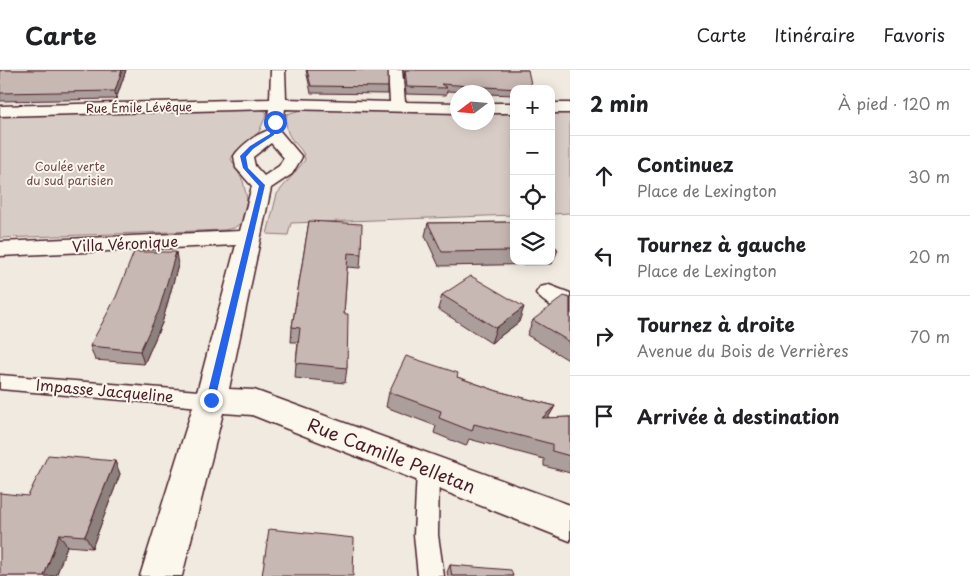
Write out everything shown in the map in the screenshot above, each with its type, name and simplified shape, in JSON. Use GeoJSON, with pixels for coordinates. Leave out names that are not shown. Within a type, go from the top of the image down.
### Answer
{"type":"FeatureCollection","features":[{"type":"Feature","properties":{"kind":"street"},"geometry":{"type":"LineString","coordinates":[[262,185],[246,168],[243,156],[273,134],[278,104],[278,70]]}},
{"type":"Feature","properties":{"kind":"street"},"geometry":{"type":"LineString","coordinates":[[395,70],[398,107]]}},
{"type":"Feature","properties":{"kind":"street","name":"Rue Émile Lévêque"},"geometry":{"type":"LineString","coordinates":[[0,111],[278,104],[450,108]]}},
{"type":"Feature","properties":{"kind":"street"},"geometry":{"type":"LineString","coordinates":[[495,108],[510,108]]}},
{"type":"Feature","properties":{"kind":"street"},"geometry":{"type":"LineString","coordinates":[[555,108],[570,108]]}},
{"type":"Feature","properties":{"kind":"street"},"geometry":{"type":"LineString","coordinates":[[161,576],[211,400],[262,185],[287,169],[292,163],[293,157],[290,152],[273,134]]}},
{"type":"Feature","properties":{"kind":"street","name":"Villa Véronique"},"geometry":{"type":"LineString","coordinates":[[0,249],[250,238]]}},
{"type":"Feature","properties":{"kind":"street","name":"Rue Camille Pelletan"},"geometry":{"type":"LineString","coordinates":[[211,400],[254,403],[570,523]]}},
{"type":"Feature","properties":{"kind":"lane","name":"Impasse Jacqueline"},"geometry":{"type":"LineString","coordinates":[[0,382],[211,400]]}},
{"type":"Feature","properties":{"kind":"lane"},"geometry":{"type":"LineString","coordinates":[[428,469],[426,535],[431,576]]}},
{"type":"Feature","properties":{"kind":"green space","name":"Coulée verte du sud parisien"},"geometry":{"type":"Polygon","coordinates":[[[261,108],[267,113],[259,132],[236,151],[231,159],[243,181],[247,199],[242,222],[234,228],[224,230],[0,238],[0,113],[261,108]]]}},
{"type":"Feature","properties":{"kind":"green space"},"geometry":{"type":"Polygon","coordinates":[[[307,108],[450,111],[450,130],[495,130],[495,112],[510,112],[510,215],[291,223],[288,235],[267,234],[277,194],[305,160],[301,149],[287,131],[287,114],[307,108]]]}},
{"type":"Feature","properties":{"kind":"green space"},"geometry":{"type":"Polygon","coordinates":[[[555,113],[570,113],[570,213],[555,214],[555,113]]]}},
{"type":"Feature","properties":{"kind":"building"},"geometry":{"type":"Polygon","coordinates":[[[0,70],[122,70],[115,91],[0,93],[0,70]]]}},
{"type":"Feature","properties":{"kind":"building"},"geometry":{"type":"Polygon","coordinates":[[[307,70],[388,70],[388,87],[311,86],[307,70]]]}},
{"type":"Feature","properties":{"kind":"building"},"geometry":{"type":"Polygon","coordinates":[[[405,70],[528,70],[531,85],[510,85],[510,89],[495,88],[495,85],[441,84],[447,88],[407,87],[405,70]]]}},
{"type":"Feature","properties":{"kind":"building"},"geometry":{"type":"Polygon","coordinates":[[[309,221],[362,224],[361,254],[348,253],[344,314],[348,314],[347,368],[296,363],[300,328],[292,327],[309,221]]]}},
{"type":"Feature","properties":{"kind":"building"},"geometry":{"type":"Polygon","coordinates":[[[510,222],[510,251],[442,252],[428,223],[510,222]]]}},
{"type":"Feature","properties":{"kind":"building"},"geometry":{"type":"Polygon","coordinates":[[[134,252],[176,252],[159,310],[140,351],[90,346],[116,297],[134,252]]]}},
{"type":"Feature","properties":{"kind":"building"},"geometry":{"type":"Polygon","coordinates":[[[471,276],[524,307],[496,328],[442,295],[471,276]]]}},
{"type":"Feature","properties":{"kind":"building"},"geometry":{"type":"Polygon","coordinates":[[[564,296],[570,298],[570,342],[533,320],[564,296]]]}},
{"type":"Feature","properties":{"kind":"building"},"geometry":{"type":"Polygon","coordinates":[[[406,356],[458,373],[457,377],[497,391],[555,406],[542,418],[570,417],[570,456],[552,451],[552,444],[474,424],[472,431],[439,418],[441,411],[389,392],[406,356]]]}},
{"type":"Feature","properties":{"kind":"building"},"geometry":{"type":"Polygon","coordinates":[[[48,455],[115,461],[85,536],[59,534],[44,576],[0,576],[0,493],[28,496],[48,455]]]}},
{"type":"Feature","properties":{"kind":"building"},"geometry":{"type":"Polygon","coordinates":[[[269,529],[354,538],[353,576],[262,576],[269,529]]]}},
{"type":"Feature","properties":{"kind":"building"},"geometry":{"type":"Polygon","coordinates":[[[450,565],[511,570],[513,576],[452,576],[450,565]]]}},
{"type":"Feature","properties":{"kind":"route"},"geometry":{"type":"LineString","coordinates":[[211,400],[262,185],[246,168],[243,156],[273,134],[275,122]]}}]}
